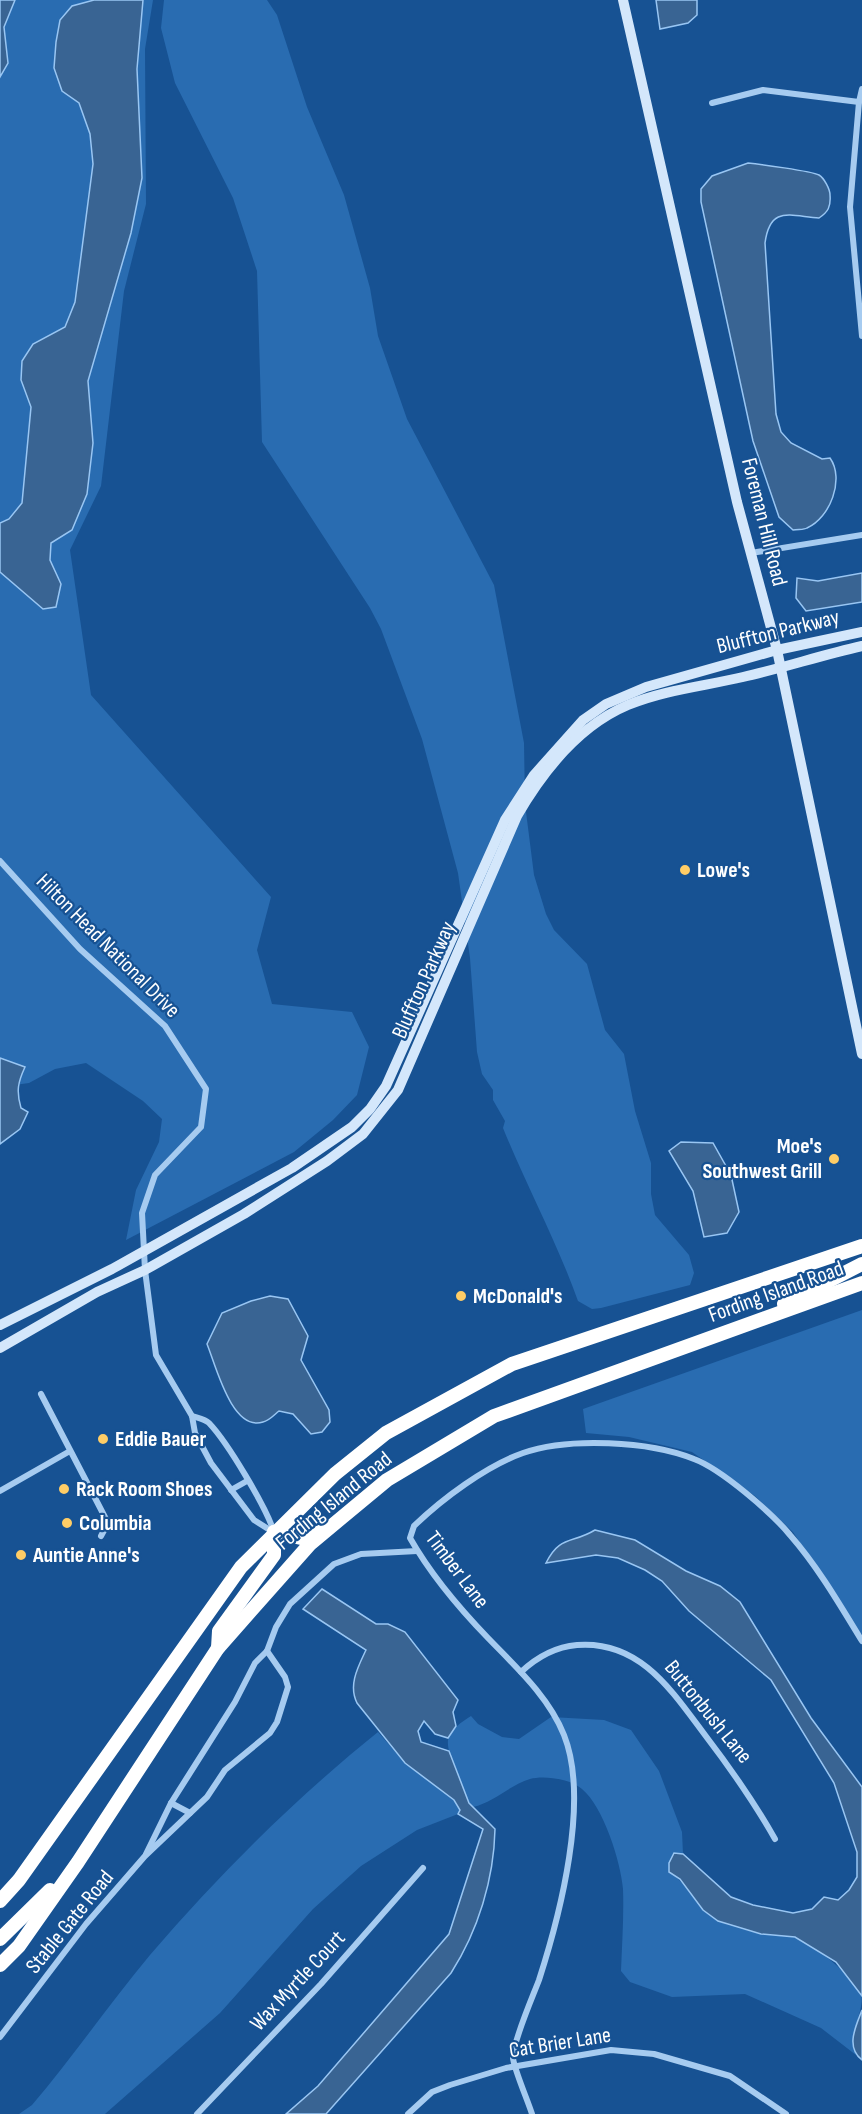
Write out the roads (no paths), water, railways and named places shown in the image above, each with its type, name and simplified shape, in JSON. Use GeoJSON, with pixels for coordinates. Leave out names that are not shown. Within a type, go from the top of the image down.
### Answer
{"type":"FeatureCollection","features":[{"type":"Feature","properties":{"kind":"highway","name":"Fording Island Road"},"geometry":{"type":"LineString","coordinates":[[0,1901],[19,1880],[241,1567],[335,1474],[386,1433],[512,1364],[862,1246]]}},
{"type":"Feature","properties":{"kind":"highway"},"geometry":{"type":"LineString","coordinates":[[728,1332],[862,1264]]}},
{"type":"Feature","properties":{"kind":"highway","name":"Fording Island Road"},"geometry":{"type":"LineString","coordinates":[[0,1965],[19,1946],[78,1862],[218,1648],[284,1570],[330,1527],[387,1480],[494,1416],[862,1283]]}},
{"type":"Feature","properties":{"kind":"highway"},"geometry":{"type":"LineString","coordinates":[[218,1648],[219,1631],[274,1555],[274,1532],[301,1539],[330,1527]]}},
{"type":"Feature","properties":{"kind":"highway"},"geometry":{"type":"LineString","coordinates":[[0,1939],[78,1862]]}},
{"type":"Feature","properties":{"kind":"main road","name":"Foreman Hill Road"},"geometry":{"type":"LineString","coordinates":[[623,0],[737,502],[777,650],[862,1054]]}},
{"type":"Feature","properties":{"kind":"main road","name":"Bluffton Parkway"},"geometry":{"type":"LineString","coordinates":[[0,1324],[143,1252],[292,1168],[352,1127],[370,1109],[386,1086],[505,820],[534,775],[584,720],[606,704],[646,687],[777,650],[862,632]]}},
{"type":"Feature","properties":{"kind":"main road","name":"Bluffton Parkway"},"geometry":{"type":"LineString","coordinates":[[0,1348],[97,1292],[145,1270],[244,1214],[327,1161],[363,1134],[379,1117],[398,1090],[517,816],[533,789],[576,739],[626,706],[648,698],[781,669],[862,646]]}},
{"type":"Feature","properties":{"kind":"street"},"geometry":{"type":"LineString","coordinates":[[862,89],[858,102],[850,207],[862,336]]}},
{"type":"Feature","properties":{"kind":"street"},"geometry":{"type":"LineString","coordinates":[[712,103],[763,90],[858,102]]}},
{"type":"Feature","properties":{"kind":"street"},"geometry":{"type":"LineString","coordinates":[[751,554],[862,535]]}},
{"type":"Feature","properties":{"kind":"street","name":"Hilton Head National Drive"},"geometry":{"type":"LineString","coordinates":[[0,861],[80,949],[165,1026],[206,1089],[201,1127],[155,1175],[142,1213],[143,1252],[156,1355],[192,1416],[195,1433],[205,1453],[254,1520],[274,1532]]}},
{"type":"Feature","properties":{"kind":"street"},"geometry":{"type":"LineString","coordinates":[[41,1394],[108,1523],[101,1536]]}},
{"type":"Feature","properties":{"kind":"street","name":"Hilton Head National Drive"},"geometry":{"type":"LineString","coordinates":[[192,1416],[207,1421],[268,1514],[274,1532]]}},
{"type":"Feature","properties":{"kind":"street","name":"Timber Lane"},"geometry":{"type":"LineString","coordinates":[[532,2114],[516,2067],[514,2052],[539,1980],[563,1889],[570,1850],[572,1804],[570,1757],[564,1736],[543,1700],[521,1672],[461,1608],[417,1551],[410,1538],[417,1522],[484,1472],[522,1453],[573,1443],[597,1442],[655,1450],[701,1462],[752,1499],[780,1524],[804,1553],[862,1641]]}},
{"type":"Feature","properties":{"kind":"street"},"geometry":{"type":"LineString","coordinates":[[0,1491],[70,1451]]}},
{"type":"Feature","properties":{"kind":"street"},"geometry":{"type":"LineString","coordinates":[[231,1490],[247,1481]]}},
{"type":"Feature","properties":{"kind":"street","name":"Stable Gate Road"},"geometry":{"type":"LineString","coordinates":[[145,1857],[171,1803],[216,1728],[235,1702],[255,1663],[267,1651],[276,1627],[290,1604],[334,1564],[362,1554],[417,1551]]}},
{"type":"Feature","properties":{"kind":"street","name":"Buttonbush Lane"},"geometry":{"type":"LineString","coordinates":[[521,1672],[543,1654],[573,1645],[606,1646],[637,1658],[658,1676],[679,1701],[749,1794],[775,1839]]}},
{"type":"Feature","properties":{"kind":"street","name":"Stable Gate Road"},"geometry":{"type":"LineString","coordinates":[[0,2037],[86,1924],[145,1857],[207,1797],[225,1770],[265,1738],[277,1722],[287,1694],[287,1682],[267,1651]]}},
{"type":"Feature","properties":{"kind":"street"},"geometry":{"type":"LineString","coordinates":[[171,1803],[190,1814]]}},
{"type":"Feature","properties":{"kind":"street","name":"Wax Myrtle Court"},"geometry":{"type":"LineString","coordinates":[[197,2114],[321,1984],[423,1868]]}},
{"type":"Feature","properties":{"kind":"street","name":"Cat Brier Lane"},"geometry":{"type":"LineString","coordinates":[[408,2114],[438,2089],[516,2067],[592,2052],[639,2052],[730,2076],[749,2086],[786,2114]]}},
{"type":"Feature","properties":{"kind":"place","name":"Lowe's"},"geometry":{"type":"Point","coordinates":[685,870]}},
{"type":"Feature","properties":{"kind":"place","name":"Moe's Southwest Grill"},"geometry":{"type":"Point","coordinates":[834,1159]}},
{"type":"Feature","properties":{"kind":"place","name":"McDonald's"},"geometry":{"type":"Point","coordinates":[461,1296]}},
{"type":"Feature","properties":{"kind":"place","name":"Eddie Bauer"},"geometry":{"type":"Point","coordinates":[103,1439]}},
{"type":"Feature","properties":{"kind":"place","name":"Rack Room Shoes"},"geometry":{"type":"Point","coordinates":[64,1489]}},
{"type":"Feature","properties":{"kind":"place","name":"Columbia"},"geometry":{"type":"Point","coordinates":[67,1523]}},
{"type":"Feature","properties":{"kind":"place","name":"Auntie Anne's"},"geometry":{"type":"Point","coordinates":[21,1555]}}]}
